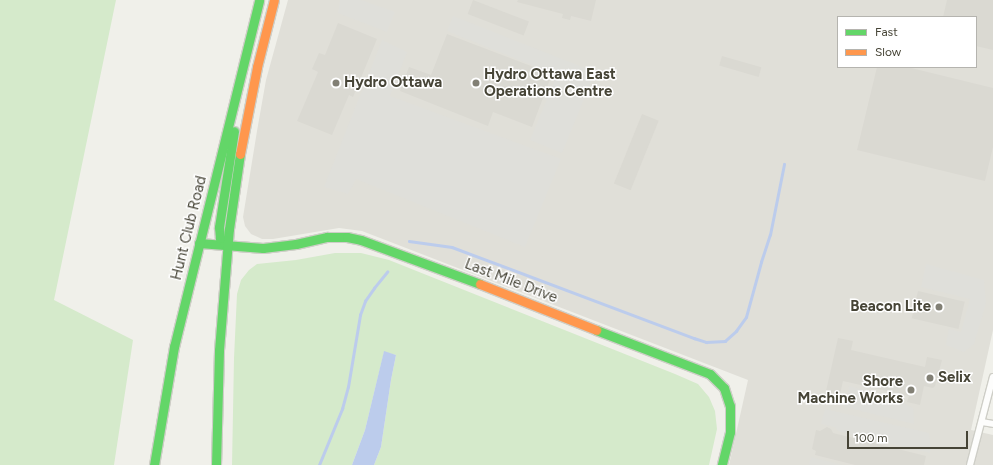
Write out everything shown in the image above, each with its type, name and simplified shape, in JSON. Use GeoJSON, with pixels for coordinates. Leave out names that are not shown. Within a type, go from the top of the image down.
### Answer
{"type":"FeatureCollection","features":[{"type":"Feature","properties":{"kind":"main road","name":"Hunt Club Road"},"geometry":{"type":"LineString","coordinates":[[154,465],[174,347],[259,0]]}},
{"type":"Feature","properties":{"kind":"main road"},"geometry":{"type":"LineString","coordinates":[[216,465],[219,350],[227,246],[240,156],[256,75],[274,0]]}},
{"type":"Feature","properties":{"kind":"main road"},"geometry":{"type":"LineString","coordinates":[[227,246],[220,238],[219,227],[245,70],[244,59]]}},
{"type":"Feature","properties":{"kind":"main road","name":"Last Mile Drive"},"geometry":{"type":"LineString","coordinates":[[199,243],[227,246],[280,246],[327,237],[347,237],[361,240],[443,270],[710,374],[724,388],[730,406],[730,432],[722,465]]}},
{"type":"Feature","properties":{"kind":"street"},"geometry":{"type":"LineString","coordinates":[[970,465],[993,377]]}},
{"type":"Feature","properties":{"kind":"street"},"geometry":{"type":"LineString","coordinates":[[982,422],[993,424]]}},
{"type":"Feature","properties":{"kind":"shaded area"},"geometry":{"type":"Polygon","coordinates":[[[288,0],[993,0],[993,330],[971,430],[993,435],[993,465],[729,465],[748,380],[362,231],[339,228],[273,239],[262,239],[251,234],[245,226],[243,217],[266,80],[288,0]]]}},
{"type":"Feature","properties":{"kind":"shaded area"},"geometry":{"type":"Polygon","coordinates":[[[340,0],[361,0],[395,12],[387,32],[338,13],[340,0]]]}},
{"type":"Feature","properties":{"kind":"shaded area"},"geometry":{"type":"Polygon","coordinates":[[[453,16],[595,72],[562,153],[530,140],[557,75],[447,31],[453,16]]]}},
{"type":"Feature","properties":{"kind":"shaded area"},"geometry":{"type":"Polygon","coordinates":[[[382,40],[407,52],[390,96],[561,159],[525,247],[356,179],[348,194],[324,187],[382,40]]]}},
{"type":"Feature","properties":{"kind":"shaded area"},"geometry":{"type":"Polygon","coordinates":[[[926,264],[984,280],[986,303],[974,344],[964,352],[946,345],[949,329],[961,332],[970,299],[921,287],[926,264]]]}},
{"type":"Feature","properties":{"kind":"shaded area"},"geometry":{"type":"Polygon","coordinates":[[[849,386],[903,400],[904,404],[913,408],[914,424],[845,407],[849,386]]]}},
{"type":"Feature","properties":{"kind":"shaded area"},"geometry":{"type":"Polygon","coordinates":[[[825,409],[929,433],[931,448],[930,453],[838,431],[835,427],[821,424],[825,409]]]}},
{"type":"Feature","properties":{"kind":"shaded area"},"geometry":{"type":"Polygon","coordinates":[[[811,457],[843,465],[809,465],[811,457]]]}},
{"type":"Feature","properties":{"kind":"green space"},"geometry":{"type":"Polygon","coordinates":[[[0,0],[116,0],[54,300],[133,340],[114,465],[0,465],[0,0]]]}},
{"type":"Feature","properties":{"kind":"green space"},"geometry":{"type":"Polygon","coordinates":[[[335,253],[361,253],[389,260],[698,384],[709,397],[715,411],[717,429],[709,465],[374,465],[381,447],[396,355],[384,352],[365,430],[352,465],[232,465],[237,294],[241,280],[249,270],[257,264],[296,260],[335,253]]]}},
{"type":"Feature","properties":{"kind":"water"},"geometry":{"type":"Polygon","coordinates":[[[384,351],[396,355],[381,447],[374,465],[352,465],[365,430],[384,351]]]}},
{"type":"Feature","properties":{"kind":"building"},"geometry":{"type":"Polygon","coordinates":[[[473,0],[529,22],[524,36],[468,14],[473,0]]]}},
{"type":"Feature","properties":{"kind":"building"},"geometry":{"type":"Polygon","coordinates":[[[518,0],[596,0],[591,21],[571,16],[570,20],[562,18],[563,14],[517,2],[518,0]]]}},
{"type":"Feature","properties":{"kind":"building"},"geometry":{"type":"Polygon","coordinates":[[[947,0],[993,0],[993,50],[977,46],[977,16],[943,16],[947,0]]]}},
{"type":"Feature","properties":{"kind":"building","name":"Hydro Ottawa"},"geometry":{"type":"Polygon","coordinates":[[[338,23],[377,39],[353,97],[349,95],[332,135],[297,121],[318,72],[312,69],[319,53],[325,55],[338,23]]]}},
{"type":"Feature","properties":{"kind":"building","name":"Hydro Ottawa East Operations Centre"},"geometry":{"type":"Polygon","coordinates":[[[447,34],[552,74],[532,127],[493,112],[488,126],[400,91],[409,67],[431,75],[447,34]]]}},
{"type":"Feature","properties":{"kind":"building"},"geometry":{"type":"Polygon","coordinates":[[[722,56],[761,67],[759,77],[719,66],[722,56]]]}},
{"type":"Feature","properties":{"kind":"building"},"geometry":{"type":"Polygon","coordinates":[[[877,68],[911,68],[993,88],[993,147],[985,181],[857,150],[877,68]]]}},
{"type":"Feature","properties":{"kind":"building"},"geometry":{"type":"Polygon","coordinates":[[[642,114],[659,121],[631,190],[614,184],[642,114]]]}},
{"type":"Feature","properties":{"kind":"building","name":"Beacon Lite"},"geometry":{"type":"Polygon","coordinates":[[[918,291],[965,302],[958,329],[912,318],[918,291]]]}},
{"type":"Feature","properties":{"kind":"building"},"geometry":{"type":"Polygon","coordinates":[[[838,338],[853,341],[851,350],[925,367],[927,357],[942,360],[935,386],[933,388],[924,386],[920,405],[907,402],[909,396],[843,381],[838,403],[824,400],[838,338]]]}},
{"type":"Feature","properties":{"kind":"building"},"geometry":{"type":"Polygon","coordinates":[[[827,427],[831,429],[833,433],[926,456],[924,465],[855,465],[815,455],[816,451],[812,449],[816,430],[820,431],[827,427]]]}},
{"type":"Feature","properties":{"kind":"waterway"},"geometry":{"type":"LineString","coordinates":[[409,241],[452,247],[694,338],[706,342],[725,341],[736,331],[746,317],[770,235],[784,164]]}},
{"type":"Feature","properties":{"kind":"waterway"},"geometry":{"type":"LineString","coordinates":[[319,465],[342,409],[348,387],[360,315],[365,301],[387,272]]}},
{"type":"Feature","properties":{"kind":"traffic: fast"},"geometry":{"type":"LineString","coordinates":[[154,465],[174,347],[259,0]]}},
{"type":"Feature","properties":{"kind":"traffic: fast"},"geometry":{"type":"LineString","coordinates":[[227,246],[220,238],[219,227],[234,131]]}},
{"type":"Feature","properties":{"kind":"traffic: fast"},"geometry":{"type":"LineString","coordinates":[[216,465],[219,350],[229,229],[240,154]]}},
{"type":"Feature","properties":{"kind":"traffic: fast"},"geometry":{"type":"LineString","coordinates":[[199,243],[263,248],[296,244],[327,237],[347,237],[361,240],[480,284]]}},
{"type":"Feature","properties":{"kind":"traffic: fast"},"geometry":{"type":"LineString","coordinates":[[596,330],[710,374],[724,388],[730,406],[730,432],[722,465]]}},
{"type":"Feature","properties":{"kind":"traffic: slow"},"geometry":{"type":"LineString","coordinates":[[240,154],[257,67],[274,0]]}},
{"type":"Feature","properties":{"kind":"traffic: slow"},"geometry":{"type":"LineString","coordinates":[[480,284],[596,330]]}},
{"type":"Feature","properties":{"kind":"place","name":"Hydro Ottawa"},"geometry":{"type":"Point","coordinates":[336,83]}},
{"type":"Feature","properties":{"kind":"place","name":"Hydro Ottawa East Operations Centre"},"geometry":{"type":"Point","coordinates":[476,83]}},
{"type":"Feature","properties":{"kind":"place","name":"Beacon Lite"},"geometry":{"type":"Point","coordinates":[939,307]}},
{"type":"Feature","properties":{"kind":"place","name":"Selix"},"geometry":{"type":"Point","coordinates":[930,378]}},
{"type":"Feature","properties":{"kind":"place","name":"Shore Machine Works"},"geometry":{"type":"Point","coordinates":[911,390]}}]}
